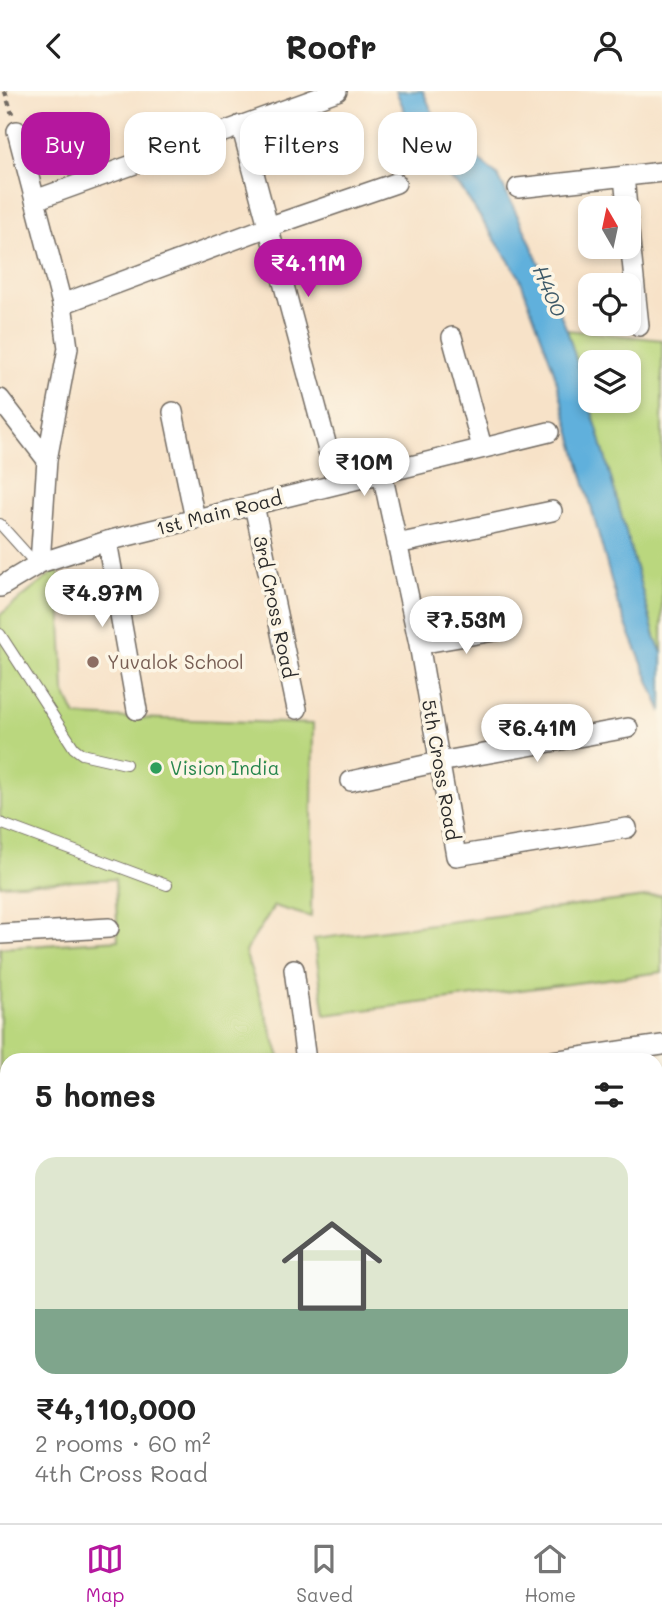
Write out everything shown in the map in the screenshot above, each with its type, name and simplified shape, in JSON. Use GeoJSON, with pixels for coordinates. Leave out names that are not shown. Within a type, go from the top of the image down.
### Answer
{"type":"FeatureCollection","features":[{"type":"Feature","properties":{"kind":"street"},"geometry":{"type":"LineString","coordinates":[[278,112],[337,91]]}},
{"type":"Feature","properties":{"kind":"street"},"geometry":{"type":"LineString","coordinates":[[35,200],[240,125]]}},
{"type":"Feature","properties":{"kind":"street"},"geometry":{"type":"LineString","coordinates":[[17,131],[62,304],[68,348],[47,460],[38,563]]}},
{"type":"Feature","properties":{"kind":"street"},"geometry":{"type":"LineString","coordinates":[[517,188],[662,172]]}},
{"type":"Feature","properties":{"kind":"street"},"geometry":{"type":"LineString","coordinates":[[254,175],[337,484]]}},
{"type":"Feature","properties":{"kind":"street"},"geometry":{"type":"LineString","coordinates":[[624,176],[626,196]]}},
{"type":"Feature","properties":{"kind":"street"},"geometry":{"type":"LineString","coordinates":[[62,304],[268,227],[396,183]]}},
{"type":"Feature","properties":{"kind":"street"},"geometry":{"type":"LineString","coordinates":[[452,337],[482,447]]}},
{"type":"Feature","properties":{"kind":"street"},"geometry":{"type":"LineString","coordinates":[[0,399],[47,460]]}},
{"type":"Feature","properties":{"kind":"street"},"geometry":{"type":"LineString","coordinates":[[173,412],[195,519]]}},
{"type":"Feature","properties":{"kind":"street","name":"1st Main Road"},"geometry":{"type":"LineString","coordinates":[[0,587],[38,563],[107,541],[548,432]]}},
{"type":"Feature","properties":{"kind":"street","name":"5th Cross Road"},"geometry":{"type":"LineString","coordinates":[[382,473],[419,644],[456,856],[627,828]]}},
{"type":"Feature","properties":{"kind":"street","name":"3rd Cross Road"},"geometry":{"type":"LineString","coordinates":[[254,505],[297,709]]}},
{"type":"Feature","properties":{"kind":"street"},"geometry":{"type":"LineString","coordinates":[[397,544],[552,511]]}},
{"type":"Feature","properties":{"kind":"street"},"geometry":{"type":"LineString","coordinates":[[107,541],[137,710]]}},
{"type":"Feature","properties":{"kind":"street"},"geometry":{"type":"LineString","coordinates":[[419,644],[506,629]]}},
{"type":"Feature","properties":{"kind":"street"},"geometry":{"type":"LineString","coordinates":[[351,781],[439,762],[628,728]]}},
{"type":"Feature","properties":{"kind":"street"},"geometry":{"type":"LineString","coordinates":[[0,934],[109,927]]}},
{"type":"Feature","properties":{"kind":"street"},"geometry":{"type":"LineString","coordinates":[[294,969],[305,1053]]}},
{"type":"Feature","properties":{"kind":"street"},"geometry":{"type":"LineString","coordinates":[[607,1053],[662,1045]]}},
{"type":"Feature","properties":{"kind":"lane"},"geometry":{"type":"LineString","coordinates":[[0,524],[38,563]]}},
{"type":"Feature","properties":{"kind":"lane"},"geometry":{"type":"LineString","coordinates":[[0,634],[74,748],[82,754],[126,764]]}},
{"type":"Feature","properties":{"kind":"lane"},"geometry":{"type":"LineString","coordinates":[[0,823],[167,885]]}},
{"type":"Feature","properties":{"kind":"green space"},"geometry":{"type":"Polygon","coordinates":[[[567,330],[578,331],[578,336],[624,336],[662,340],[662,653],[655,637],[592,413],[641,413],[641,350],[578,350],[578,366],[567,330]]]}},
{"type":"Feature","properties":{"kind":"green space"},"geometry":{"type":"Polygon","coordinates":[[[59,568],[64,691],[76,716],[313,724],[311,917],[274,906],[245,952],[279,1053],[0,1053],[0,948],[118,940],[115,879],[0,885],[0,615],[59,568]]]}},
{"type":"Feature","properties":{"kind":"green space"},"geometry":{"type":"Polygon","coordinates":[[[662,895],[662,972],[325,1015],[314,939],[662,895]]]}},
{"type":"Feature","properties":{"kind":"water"},"geometry":{"type":"Polygon","coordinates":[[[396,91],[423,91],[432,112],[405,112],[396,91]]]}},
{"type":"Feature","properties":{"kind":"water","name":"H400"},"geometry":{"type":"Polygon","coordinates":[[[477,158],[498,176],[528,237],[567,330],[578,366],[578,413],[592,413],[655,637],[662,653],[662,712],[618,605],[553,368],[519,276],[461,188],[445,175],[477,175],[477,158]]]}},
{"type":"Feature","properties":{"kind":"place","name":"Yuvalok School"},"geometry":{"type":"Point","coordinates":[93,662]}},
{"type":"Feature","properties":{"kind":"place","name":"Vision India"},"geometry":{"type":"Point","coordinates":[156,768]}}]}
